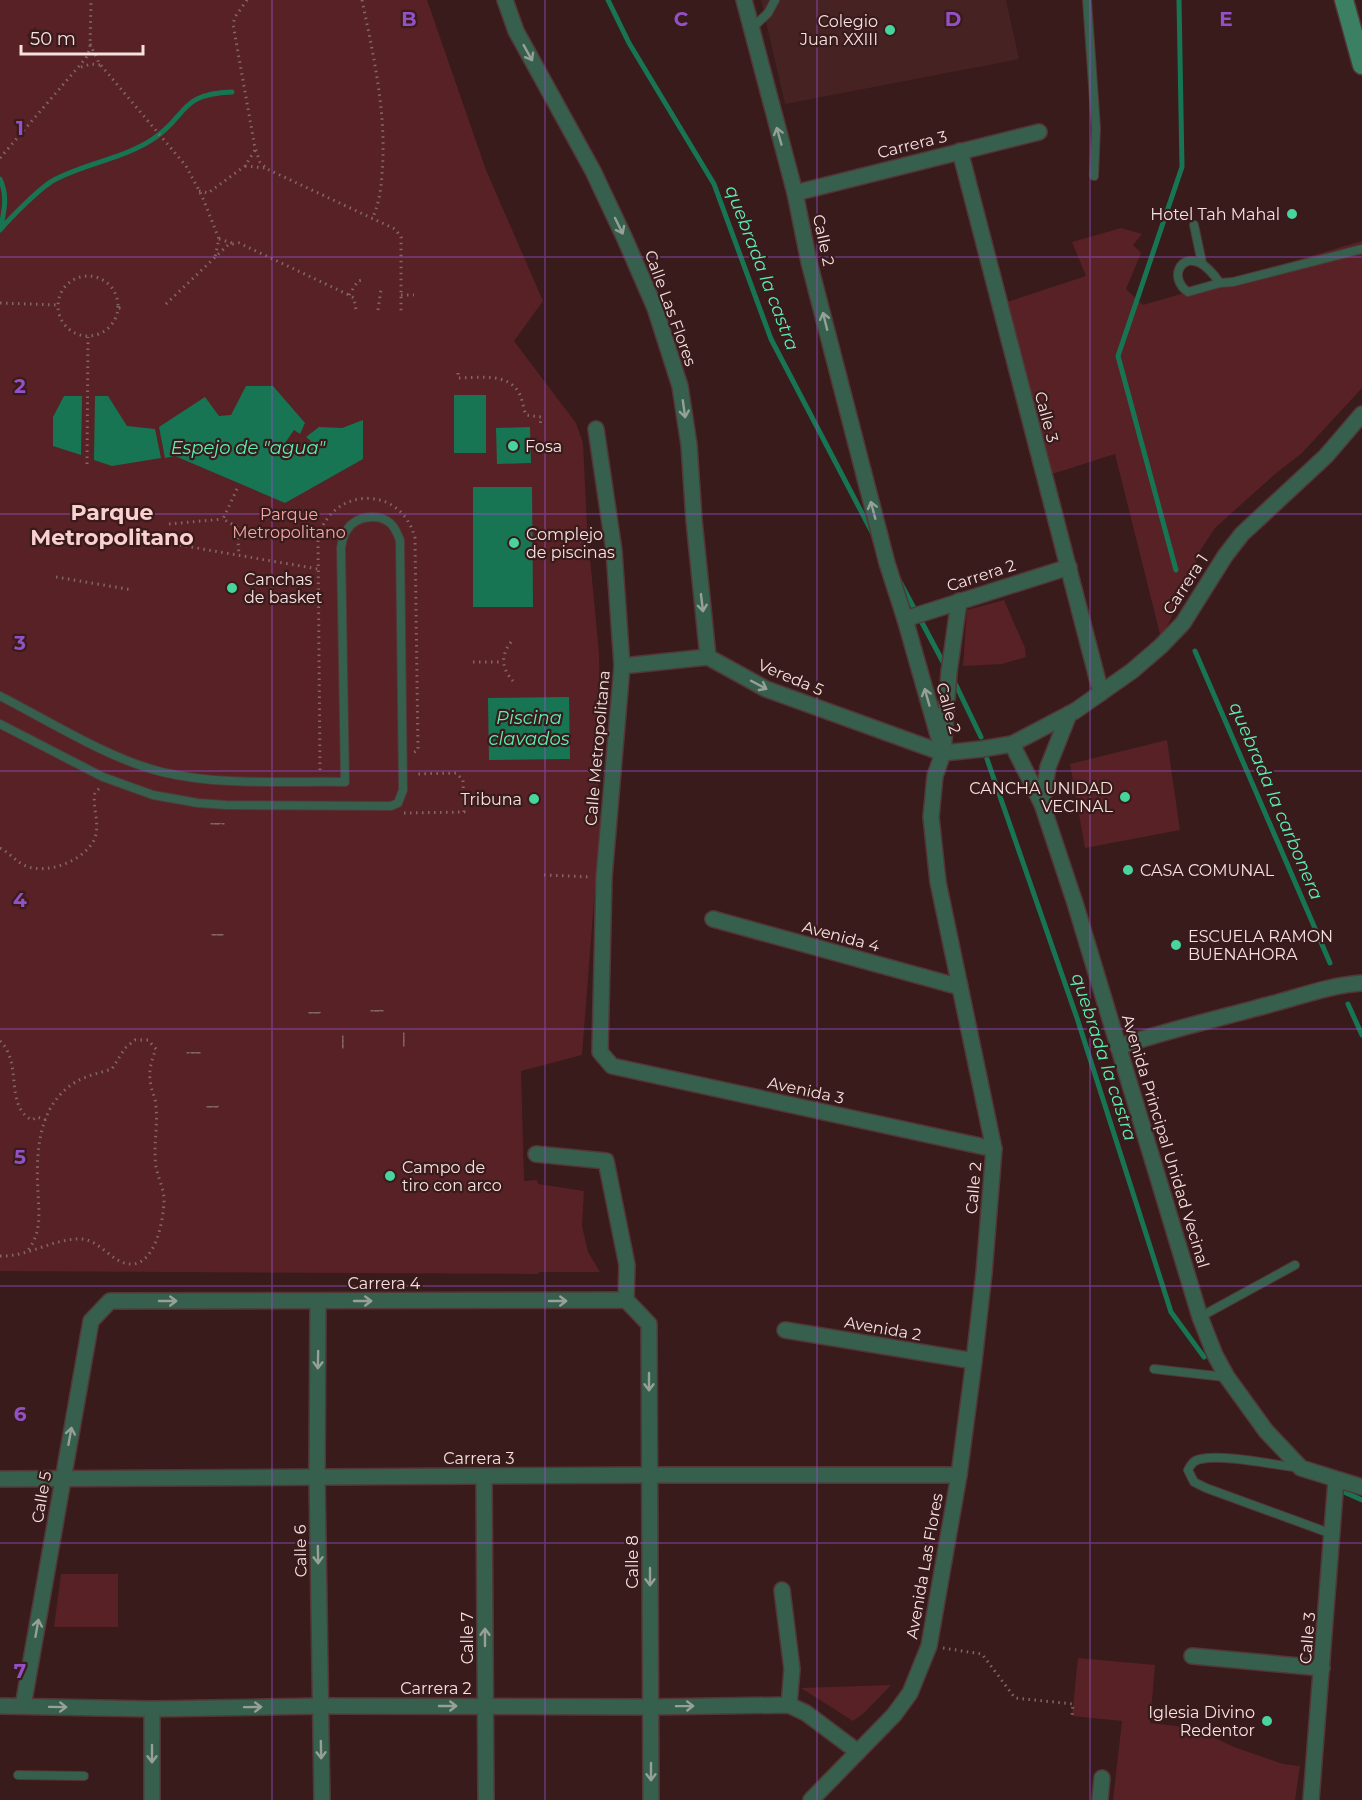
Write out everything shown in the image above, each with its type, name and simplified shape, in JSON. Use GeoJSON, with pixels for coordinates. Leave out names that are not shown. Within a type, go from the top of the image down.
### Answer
{"type":"FeatureCollection","features":[{"type":"Feature","properties":{"kind":"main road"},"geometry":{"type":"LineString","coordinates":[[1344,0],[1362,65]]}},
{"type":"Feature","properties":{"kind":"street","name":"Calle Las Flores"},"geometry":{"type":"LineString","coordinates":[[505,0],[516,31],[593,171],[625,239],[655,308],[680,386],[689,445],[708,657]]}},
{"type":"Feature","properties":{"kind":"street","name":"Calle 2"},"geometry":{"type":"LineString","coordinates":[[744,0],[795,193],[809,262],[887,563],[943,753],[935,776],[931,817],[938,882],[994,1149],[984,1274],[959,1475]]}},
{"type":"Feature","properties":{"kind":"street","name":"Carrera 3"},"geometry":{"type":"LineString","coordinates":[[795,193],[1039,132]]}},
{"type":"Feature","properties":{"kind":"street","name":"Calle 3"},"geometry":{"type":"LineString","coordinates":[[960,151],[1101,693]]}},
{"type":"Feature","properties":{"kind":"street","name":"Carrera 1"},"geometry":{"type":"LineString","coordinates":[[943,753],[1012,744],[1069,714],[1132,671],[1184,623],[1225,556],[1242,534],[1326,456],[1362,414]]}},
{"type":"Feature","properties":{"kind":"street","name":"Calle Metropolitana"},"geometry":{"type":"LineString","coordinates":[[596,429],[614,551],[622,666],[604,877],[599,1036],[600,1052],[612,1066]]}},
{"type":"Feature","properties":{"kind":"street","name":"Carrera 2"},"geometry":{"type":"LineString","coordinates":[[905,619],[1069,567]]}},
{"type":"Feature","properties":{"kind":"street"},"geometry":{"type":"LineString","coordinates":[[943,753],[949,672],[959,601]]}},
{"type":"Feature","properties":{"kind":"street"},"geometry":{"type":"LineString","coordinates":[[622,666],[708,657]]}},
{"type":"Feature","properties":{"kind":"street","name":"Vereda 5"},"geometry":{"type":"LineString","coordinates":[[708,657],[776,693],[943,753]]}},
{"type":"Feature","properties":{"kind":"street"},"geometry":{"type":"LineString","coordinates":[[1042,804],[1048,767],[1069,714]]}},
{"type":"Feature","properties":{"kind":"street","name":"Avenida Principal Unidad Vecinal"},"geometry":{"type":"LineString","coordinates":[[1012,744],[1042,804],[1075,903],[1200,1317],[1215,1355],[1227,1377],[1266,1431],[1301,1468],[1362,1487]]}},
{"type":"Feature","properties":{"kind":"street","name":"Avenida 4"},"geometry":{"type":"LineString","coordinates":[[713,919],[960,987]]}},
{"type":"Feature","properties":{"kind":"street"},"geometry":{"type":"LineString","coordinates":[[1118,1047],[1211,1018],[1362,983]]}},
{"type":"Feature","properties":{"kind":"street","name":"Avenida 3"},"geometry":{"type":"LineString","coordinates":[[612,1066],[994,1149]]}},
{"type":"Feature","properties":{"kind":"street"},"geometry":{"type":"LineString","coordinates":[[536,1154],[606,1161],[627,1265],[626,1300]]}},
{"type":"Feature","properties":{"kind":"street","name":"Carrera 4"},"geometry":{"type":"LineString","coordinates":[[110,1301],[626,1300]]}},
{"type":"Feature","properties":{"kind":"street","name":"Calle 8"},"geometry":{"type":"LineString","coordinates":[[626,1300],[649,1324],[651,1800]]}},
{"type":"Feature","properties":{"kind":"street","name":"Calle 5"},"geometry":{"type":"LineString","coordinates":[[24,1706],[91,1322],[110,1301]]}},
{"type":"Feature","properties":{"kind":"street","name":"Calle 6"},"geometry":{"type":"LineString","coordinates":[[318,1302],[317,1476],[322,1800]]}},
{"type":"Feature","properties":{"kind":"street","name":"Avenida 2"},"geometry":{"type":"LineString","coordinates":[[785,1330],[974,1361]]}},
{"type":"Feature","properties":{"kind":"street","name":"Carrera 3"},"geometry":{"type":"LineString","coordinates":[[0,1479],[959,1475]]}},
{"type":"Feature","properties":{"kind":"street","name":"Avenida Las Flores"},"geometry":{"type":"LineString","coordinates":[[811,1800],[894,1715],[910,1693],[929,1646],[959,1475]]}},
{"type":"Feature","properties":{"kind":"street","name":"Calle 7"},"geometry":{"type":"LineString","coordinates":[[484,1476],[486,1800]]}},
{"type":"Feature","properties":{"kind":"street","name":"Calle 3"},"geometry":{"type":"LineString","coordinates":[[1311,1800],[1334,1535],[1336,1480]]}},
{"type":"Feature","properties":{"kind":"street"},"geometry":{"type":"LineString","coordinates":[[782,1590],[792,1670],[789,1705],[806,1713],[858,1752]]}},
{"type":"Feature","properties":{"kind":"street"},"geometry":{"type":"LineString","coordinates":[[1192,1656],[1322,1668]]}},
{"type":"Feature","properties":{"kind":"street","name":"Carrera 2"},"geometry":{"type":"LineString","coordinates":[[0,1706],[152,1708],[789,1705]]}},
{"type":"Feature","properties":{"kind":"street"},"geometry":{"type":"LineString","coordinates":[[152,1708],[152,1800]]}},
{"type":"Feature","properties":{"kind":"street"},"geometry":{"type":"LineString","coordinates":[[1100,1800],[1102,1778]]}},
{"type":"Feature","properties":{"kind":"lane"},"geometry":{"type":"LineString","coordinates":[[751,29],[768,13],[775,0]]}},
{"type":"Feature","properties":{"kind":"lane"},"geometry":{"type":"LineString","coordinates":[[1087,0],[1096,128],[1094,176]]}},
{"type":"Feature","properties":{"kind":"lane"},"geometry":{"type":"LineString","coordinates":[[1194,225],[1202,263]]}},
{"type":"Feature","properties":{"kind":"lane"},"geometry":{"type":"LineString","coordinates":[[1221,283],[1202,263],[1193,260],[1184,263],[1178,271],[1177,280],[1181,288],[1188,292],[1362,249]]}},
{"type":"Feature","properties":{"kind":"lane"},"geometry":{"type":"LineString","coordinates":[[0,696],[113,755],[159,772],[227,780],[345,782],[341,548],[343,537],[347,528],[362,518],[382,518],[396,530],[400,540],[403,790],[398,802],[391,806],[226,805],[198,803],[153,795],[104,777],[0,724]]}},
{"type":"Feature","properties":{"kind":"lane"},"geometry":{"type":"LineString","coordinates":[[1200,1317],[1295,1265]]}},
{"type":"Feature","properties":{"kind":"lane"},"geometry":{"type":"LineString","coordinates":[[1154,1369],[1227,1377]]}},
{"type":"Feature","properties":{"kind":"lane"},"geometry":{"type":"LineString","coordinates":[[1301,1468],[1223,1458],[1200,1459],[1191,1463],[1188,1470],[1194,1482],[1206,1488],[1334,1535]]}},
{"type":"Feature","properties":{"kind":"lane"},"geometry":{"type":"LineString","coordinates":[[18,1775],[84,1776]]}},
{"type":"Feature","properties":{"kind":"path"},"geometry":{"type":"LineString","coordinates":[[0,158],[80,68],[86,58],[90,44],[91,0]]}},
{"type":"Feature","properties":{"kind":"path"},"geometry":{"type":"LineString","coordinates":[[247,0],[233,24],[255,148],[260,162],[267,169]]}},
{"type":"Feature","properties":{"kind":"path"},"geometry":{"type":"LineString","coordinates":[[362,0],[379,84],[383,123],[384,154],[380,195],[372,219]]}},
{"type":"Feature","properties":{"kind":"path"},"geometry":{"type":"LineString","coordinates":[[90,44],[101,65],[186,166],[219,239],[215,257]]}},
{"type":"Feature","properties":{"kind":"path"},"geometry":{"type":"LineString","coordinates":[[80,68],[90,64],[101,65]]}},
{"type":"Feature","properties":{"kind":"path"},"geometry":{"type":"LineString","coordinates":[[204,202],[208,193],[245,166],[255,148]]}},
{"type":"Feature","properties":{"kind":"path"},"geometry":{"type":"LineString","coordinates":[[245,166],[267,169],[395,229],[401,237],[400,311]]}},
{"type":"Feature","properties":{"kind":"path"},"geometry":{"type":"LineString","coordinates":[[199,191],[208,193]]}},
{"type":"Feature","properties":{"kind":"path"},"geometry":{"type":"LineString","coordinates":[[219,239],[243,244],[349,295],[354,298],[356,310]]}},
{"type":"Feature","properties":{"kind":"path"},"geometry":{"type":"LineString","coordinates":[[166,304],[228,244],[234,243]]}},
{"type":"Feature","properties":{"kind":"path"},"geometry":{"type":"LineString","coordinates":[[83,276],[89,276],[108,283],[116,294],[119,308],[110,329],[99,335],[88,337],[76,335],[66,328],[59,317],[58,305],[61,292],[70,282],[83,276]]}},
{"type":"Feature","properties":{"kind":"path"},"geometry":{"type":"LineString","coordinates":[[349,295],[358,281],[362,280]]}},
{"type":"Feature","properties":{"kind":"path"},"geometry":{"type":"LineString","coordinates":[[378,310],[381,288]]}},
{"type":"Feature","properties":{"kind":"path"},"geometry":{"type":"LineString","coordinates":[[401,295],[414,295]]}},
{"type":"Feature","properties":{"kind":"path"},"geometry":{"type":"LineString","coordinates":[[0,303],[58,305]]}},
{"type":"Feature","properties":{"kind":"path"},"geometry":{"type":"LineString","coordinates":[[119,308],[125,309]]}},
{"type":"Feature","properties":{"kind":"path"},"geometry":{"type":"LineString","coordinates":[[87,464],[88,337]]}},
{"type":"Feature","properties":{"kind":"path"},"geometry":{"type":"LineString","coordinates":[[458,373],[458,378],[509,381],[521,395],[526,415],[541,417],[540,426]]}},
{"type":"Feature","properties":{"kind":"path"},"geometry":{"type":"LineString","coordinates":[[223,519],[237,489]]}},
{"type":"Feature","properties":{"kind":"path"},"geometry":{"type":"LineString","coordinates":[[320,772],[319,532],[330,515],[346,502],[364,498],[385,501],[401,510],[411,525],[415,538],[418,750],[411,755]]}},
{"type":"Feature","properties":{"kind":"path"},"geometry":{"type":"LineString","coordinates":[[170,524],[223,519],[237,527],[239,556]]}},
{"type":"Feature","properties":{"kind":"path"},"geometry":{"type":"LineString","coordinates":[[162,542],[318,569]]}},
{"type":"Feature","properties":{"kind":"path"},"geometry":{"type":"LineString","coordinates":[[56,577],[133,590]]}},
{"type":"Feature","properties":{"kind":"path"},"geometry":{"type":"LineString","coordinates":[[511,642],[505,651],[503,662],[513,681]]}},
{"type":"Feature","properties":{"kind":"path"},"geometry":{"type":"LineString","coordinates":[[473,662],[503,662]]}},
{"type":"Feature","properties":{"kind":"path"},"geometry":{"type":"LineString","coordinates":[[395,813],[464,812],[464,780],[456,773],[418,774],[411,771]]}},
{"type":"Feature","properties":{"kind":"path"},"geometry":{"type":"LineString","coordinates":[[0,848],[29,868],[53,868],[74,859],[90,846],[95,837],[97,821],[93,804],[95,792],[101,787]]}},
{"type":"Feature","properties":{"kind":"path"},"geometry":{"type":"LineString","coordinates":[[544,874],[604,877]]}},
{"type":"Feature","properties":{"kind":"path"},"geometry":{"type":"LineString","coordinates":[[0,1256],[26,1253],[81,1239],[93,1242],[124,1263],[135,1264],[146,1258],[153,1248],[161,1226],[165,1201],[154,1155],[156,1108],[149,1072],[156,1050],[148,1040],[135,1040],[125,1048],[112,1069],[88,1075],[67,1088],[51,1107],[41,1131],[37,1168],[40,1218],[35,1243],[26,1253]]}},
{"type":"Feature","properties":{"kind":"path"},"geometry":{"type":"LineString","coordinates":[[0,1041],[13,1066],[19,1107],[26,1117],[32,1120],[37,1117],[46,1120]]}},
{"type":"Feature","properties":{"kind":"path"},"geometry":{"type":"LineString","coordinates":[[929,1646],[982,1654],[1015,1698],[1073,1704],[1072,1716]]}},
{"type":"Feature","properties":{"kind":"shaded area","name":"Colegio Juan XXIII"},"geometry":{"type":"Polygon","coordinates":[[[761,0],[1006,0],[1019,59],[785,104],[761,0]]]}},
{"type":"Feature","properties":{"kind":"green space","name":"Parque Metropolitano"},"geometry":{"type":"Polygon","coordinates":[[[0,0],[427,0],[486,170],[543,301],[514,341],[576,423],[583,443],[587,526],[599,654],[600,732],[597,749],[600,823],[582,1055],[521,1071],[524,1181],[537,1180],[538,1184],[584,1191],[582,1226],[588,1252],[600,1272],[539,1272],[538,1274],[0,1271],[0,0]]]}},
{"type":"Feature","properties":{"kind":"green space"},"geometry":{"type":"Polygon","coordinates":[[[1121,228],[1142,234],[1133,245],[1141,253],[1126,289],[1143,305],[1362,241],[1362,388],[1302,453],[1215,528],[1201,549],[1180,601],[1161,638],[1115,454],[1052,474],[1004,303],[1086,276],[1072,242],[1121,228]]]}},
{"type":"Feature","properties":{"kind":"green space"},"geometry":{"type":"Polygon","coordinates":[[[1004,600],[1025,648],[1026,657],[1002,664],[963,666],[967,610],[1004,600]]]}},
{"type":"Feature","properties":{"kind":"green space","name":"CANCHA UNIDAD VECINAL"},"geometry":{"type":"Polygon","coordinates":[[[1167,740],[1180,830],[1085,848],[1070,764],[1167,740]]]}},
{"type":"Feature","properties":{"kind":"green space"},"geometry":{"type":"Polygon","coordinates":[[[61,1574],[118,1574],[118,1627],[54,1627],[61,1574]]]}},
{"type":"Feature","properties":{"kind":"green space"},"geometry":{"type":"Polygon","coordinates":[[[1078,1658],[1155,1665],[1150,1723],[1194,1728],[1234,1747],[1283,1764],[1300,1766],[1295,1800],[1113,1800],[1122,1721],[1072,1716],[1078,1658]]]}},
{"type":"Feature","properties":{"kind":"green space"},"geometry":{"type":"Polygon","coordinates":[[[891,1685],[853,1721],[801,1688],[891,1685]]]}},
{"type":"Feature","properties":{"kind":"water","name":"Espejo de \"agua\""},"geometry":{"type":"Polygon","coordinates":[[[246,386],[273,386],[305,423],[300,434],[294,430],[283,446],[301,457],[311,441],[306,437],[319,427],[342,428],[363,420],[363,459],[285,503],[175,456],[165,458],[159,427],[205,397],[219,416],[231,415],[246,386]]]}},
{"type":"Feature","properties":{"kind":"water"},"geometry":{"type":"Polygon","coordinates":[[[454,395],[486,395],[486,453],[454,453],[454,395]]]}},
{"type":"Feature","properties":{"kind":"water"},"geometry":{"type":"Polygon","coordinates":[[[64,396],[82,396],[81,455],[53,446],[53,417],[64,396]]]}},
{"type":"Feature","properties":{"kind":"water"},"geometry":{"type":"Polygon","coordinates":[[[95,396],[108,396],[127,426],[155,429],[161,458],[112,466],[94,460],[95,396]]]}},
{"type":"Feature","properties":{"kind":"water","name":"Fosa"},"geometry":{"type":"Polygon","coordinates":[[[530,427],[531,463],[497,464],[496,428],[530,427]]]}},
{"type":"Feature","properties":{"kind":"water"},"geometry":{"type":"Polygon","coordinates":[[[473,487],[532,487],[533,607],[473,607],[473,487]]]}},
{"type":"Feature","properties":{"kind":"water","name":"Piscina clavados"},"geometry":{"type":"Polygon","coordinates":[[[569,697],[570,759],[489,760],[488,698],[569,697]]]}},
{"type":"Feature","properties":{"kind":"waterway","name":"quebrada la castra"},"geometry":{"type":"LineString","coordinates":[[608,0],[629,43],[714,184],[771,339],[873,534]]}},
{"type":"Feature","properties":{"kind":"waterway","name":"quebrada la carbonera"},"geometry":{"type":"LineString","coordinates":[[1176,570],[1118,356],[1182,167],[1179,0]]}},
{"type":"Feature","properties":{"kind":"waterway"},"geometry":{"type":"LineString","coordinates":[[0,230],[34,195],[54,180],[141,146],[165,130],[193,101],[202,97],[232,92]]}},
{"type":"Feature","properties":{"kind":"waterway"},"geometry":{"type":"LineString","coordinates":[[0,179],[5,197],[1,227]]}},
{"type":"Feature","properties":{"kind":"waterway","name":"quebrada la castra"},"geometry":{"type":"LineString","coordinates":[[899,580],[915,610]]}},
{"type":"Feature","properties":{"kind":"waterway","name":"quebrada la castra"},"geometry":{"type":"LineString","coordinates":[[919,617],[943,662]]}},
{"type":"Feature","properties":{"kind":"waterway","name":"quebrada la carbonera"},"geometry":{"type":"LineString","coordinates":[[1195,651],[1330,963]]}},
{"type":"Feature","properties":{"kind":"waterway","name":"quebrada la castra"},"geometry":{"type":"LineString","coordinates":[[953,679],[981,737]]}},
{"type":"Feature","properties":{"kind":"waterway","name":"quebrada la castra"},"geometry":{"type":"LineString","coordinates":[[987,759],[1077,1018],[1171,1312],[1204,1357]]}},
{"type":"Feature","properties":{"kind":"waterway","name":"quebrada la carbonera"},"geometry":{"type":"LineString","coordinates":[[1348,1004],[1362,1035]]}},
{"type":"Feature","properties":{"kind":"waterway","name":"quebrada la castra"},"geometry":{"type":"LineString","coordinates":[[1344,1492],[1362,1500]]}},
{"type":"Feature","properties":{"kind":"place","name":"Colegio Juan XXIII"},"geometry":{"type":"Point","coordinates":[890,30]}},
{"type":"Feature","properties":{"kind":"place","name":"Hotel Tah Mahal"},"geometry":{"type":"Point","coordinates":[1292,214]}},
{"type":"Feature","properties":{"kind":"place","name":"Fosa"},"geometry":{"type":"Point","coordinates":[513,446]}},
{"type":"Feature","properties":{"kind":"place","name":"Complejo de piscinas"},"geometry":{"type":"Point","coordinates":[514,543]}},
{"type":"Feature","properties":{"kind":"place","name":"Canchas de basket"},"geometry":{"type":"Point","coordinates":[232,588]}},
{"type":"Feature","properties":{"kind":"place","name":"CANCHA UNIDAD VECINAL"},"geometry":{"type":"Point","coordinates":[1125,797]}},
{"type":"Feature","properties":{"kind":"place","name":"Tribuna"},"geometry":{"type":"Point","coordinates":[534,799]}},
{"type":"Feature","properties":{"kind":"place","name":"CASA COMUNAL"},"geometry":{"type":"Point","coordinates":[1128,870]}},
{"type":"Feature","properties":{"kind":"place","name":"ESCUELA RAMON BUENAHORA"},"geometry":{"type":"Point","coordinates":[1176,945]}},
{"type":"Feature","properties":{"kind":"place","name":"Campo de tiro con arco"},"geometry":{"type":"Point","coordinates":[390,1176]}},
{"type":"Feature","properties":{"kind":"place","name":"Iglesia Divino Redentor"},"geometry":{"type":"Point","coordinates":[1267,1721]}},
{"type":"Feature","properties":{"kind":"district","name":"Parque Metropolitano"},"geometry":{"type":"Point","coordinates":[112,524]}}]}
